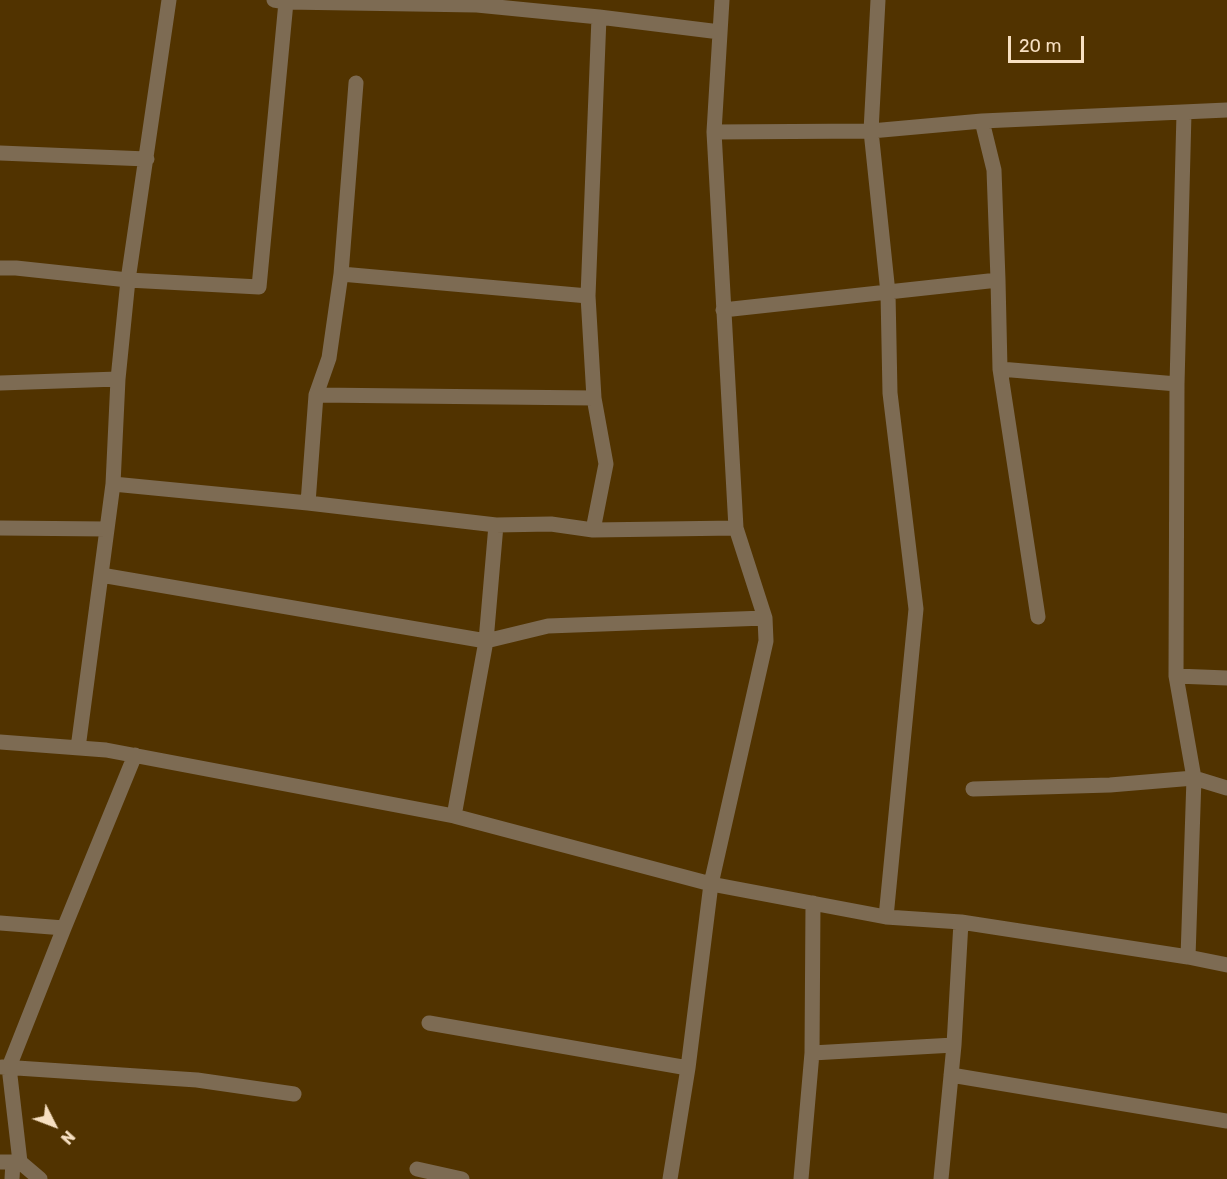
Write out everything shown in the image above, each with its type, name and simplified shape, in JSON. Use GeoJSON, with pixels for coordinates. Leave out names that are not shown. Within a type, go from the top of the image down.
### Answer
{"type":"FeatureCollection","features":[{"type":"Feature","properties":{"kind":"street"},"geometry":{"type":"LineString","coordinates":[[78,748],[113,484],[118,379],[128,280],[169,0]]}},
{"type":"Feature","properties":{"kind":"street"},"geometry":{"type":"LineString","coordinates":[[670,1179],[688,1068],[711,884],[766,641],[765,618],[736,528],[714,132],[723,0]]}},
{"type":"Feature","properties":{"kind":"street"},"geometry":{"type":"LineString","coordinates":[[878,0],[871,131],[888,293],[890,393],[916,609],[886,917]]}},
{"type":"Feature","properties":{"kind":"street"},"geometry":{"type":"LineString","coordinates":[[0,268],[128,280],[259,287],[280,1],[477,5],[720,32]]}},
{"type":"Feature","properties":{"kind":"street"},"geometry":{"type":"LineString","coordinates":[[593,530],[606,464],[594,398],[588,296],[599,17]]}},
{"type":"Feature","properties":{"kind":"street"},"geometry":{"type":"LineString","coordinates":[[308,503],[316,395],[329,358],[341,274],[356,83]]}},
{"type":"Feature","properties":{"kind":"street"},"geometry":{"type":"LineString","coordinates":[[714,132],[871,131],[982,121],[1227,110]]}},
{"type":"Feature","properties":{"kind":"street"},"geometry":{"type":"LineString","coordinates":[[1184,112],[1177,384],[1176,676],[1194,777],[1188,957]]}},
{"type":"Feature","properties":{"kind":"street"},"geometry":{"type":"LineString","coordinates":[[982,121],[994,170],[1000,369],[1038,617]]}},
{"type":"Feature","properties":{"kind":"street"},"geometry":{"type":"LineString","coordinates":[[0,153],[147,159]]}},
{"type":"Feature","properties":{"kind":"street"},"geometry":{"type":"LineString","coordinates":[[341,274],[588,296]]}},
{"type":"Feature","properties":{"kind":"street"},"geometry":{"type":"LineString","coordinates":[[723,310],[998,280]]}},
{"type":"Feature","properties":{"kind":"street"},"geometry":{"type":"LineString","coordinates":[[1000,369],[1177,384]]}},
{"type":"Feature","properties":{"kind":"street"},"geometry":{"type":"LineString","coordinates":[[0,382],[118,379]]}},
{"type":"Feature","properties":{"kind":"street"},"geometry":{"type":"LineString","coordinates":[[316,395],[594,398]]}},
{"type":"Feature","properties":{"kind":"street"},"geometry":{"type":"LineString","coordinates":[[113,484],[308,503],[496,525],[551,524],[593,530],[736,528]]}},
{"type":"Feature","properties":{"kind":"street"},"geometry":{"type":"LineString","coordinates":[[454,816],[486,641],[496,525]]}},
{"type":"Feature","properties":{"kind":"street"},"geometry":{"type":"LineString","coordinates":[[0,528],[107,529]]}},
{"type":"Feature","properties":{"kind":"street"},"geometry":{"type":"LineString","coordinates":[[101,575],[486,641],[549,626],[765,618]]}},
{"type":"Feature","properties":{"kind":"street"},"geometry":{"type":"LineString","coordinates":[[1176,676],[1227,678]]}},
{"type":"Feature","properties":{"kind":"street"},"geometry":{"type":"LineString","coordinates":[[0,742],[106,750],[454,816],[711,884],[886,917],[961,922],[1227,965]]}},
{"type":"Feature","properties":{"kind":"street"},"geometry":{"type":"LineString","coordinates":[[12,1179],[5,1067],[135,755]]}},
{"type":"Feature","properties":{"kind":"street"},"geometry":{"type":"LineString","coordinates":[[973,789],[1110,785],[1194,777],[1227,788]]}},
{"type":"Feature","properties":{"kind":"street"},"geometry":{"type":"LineString","coordinates":[[801,1179],[812,1053],[813,903]]}},
{"type":"Feature","properties":{"kind":"street"},"geometry":{"type":"LineString","coordinates":[[941,1179],[954,1045],[961,922]]}},
{"type":"Feature","properties":{"kind":"street"},"geometry":{"type":"LineString","coordinates":[[0,923],[64,928]]}},
{"type":"Feature","properties":{"kind":"street"},"geometry":{"type":"LineString","coordinates":[[429,1023],[688,1068]]}},
{"type":"Feature","properties":{"kind":"street"},"geometry":{"type":"LineString","coordinates":[[812,1053],[954,1045]]}},
{"type":"Feature","properties":{"kind":"street"},"geometry":{"type":"LineString","coordinates":[[5,1067],[197,1080],[294,1094]]}},
{"type":"Feature","properties":{"kind":"street"},"geometry":{"type":"LineString","coordinates":[[951,1075],[1227,1121]]}},
{"type":"Feature","properties":{"kind":"street"},"geometry":{"type":"LineString","coordinates":[[11,1162],[40,1179]]}},
{"type":"Feature","properties":{"kind":"street"},"geometry":{"type":"LineString","coordinates":[[417,1169],[462,1179]]}}]}
